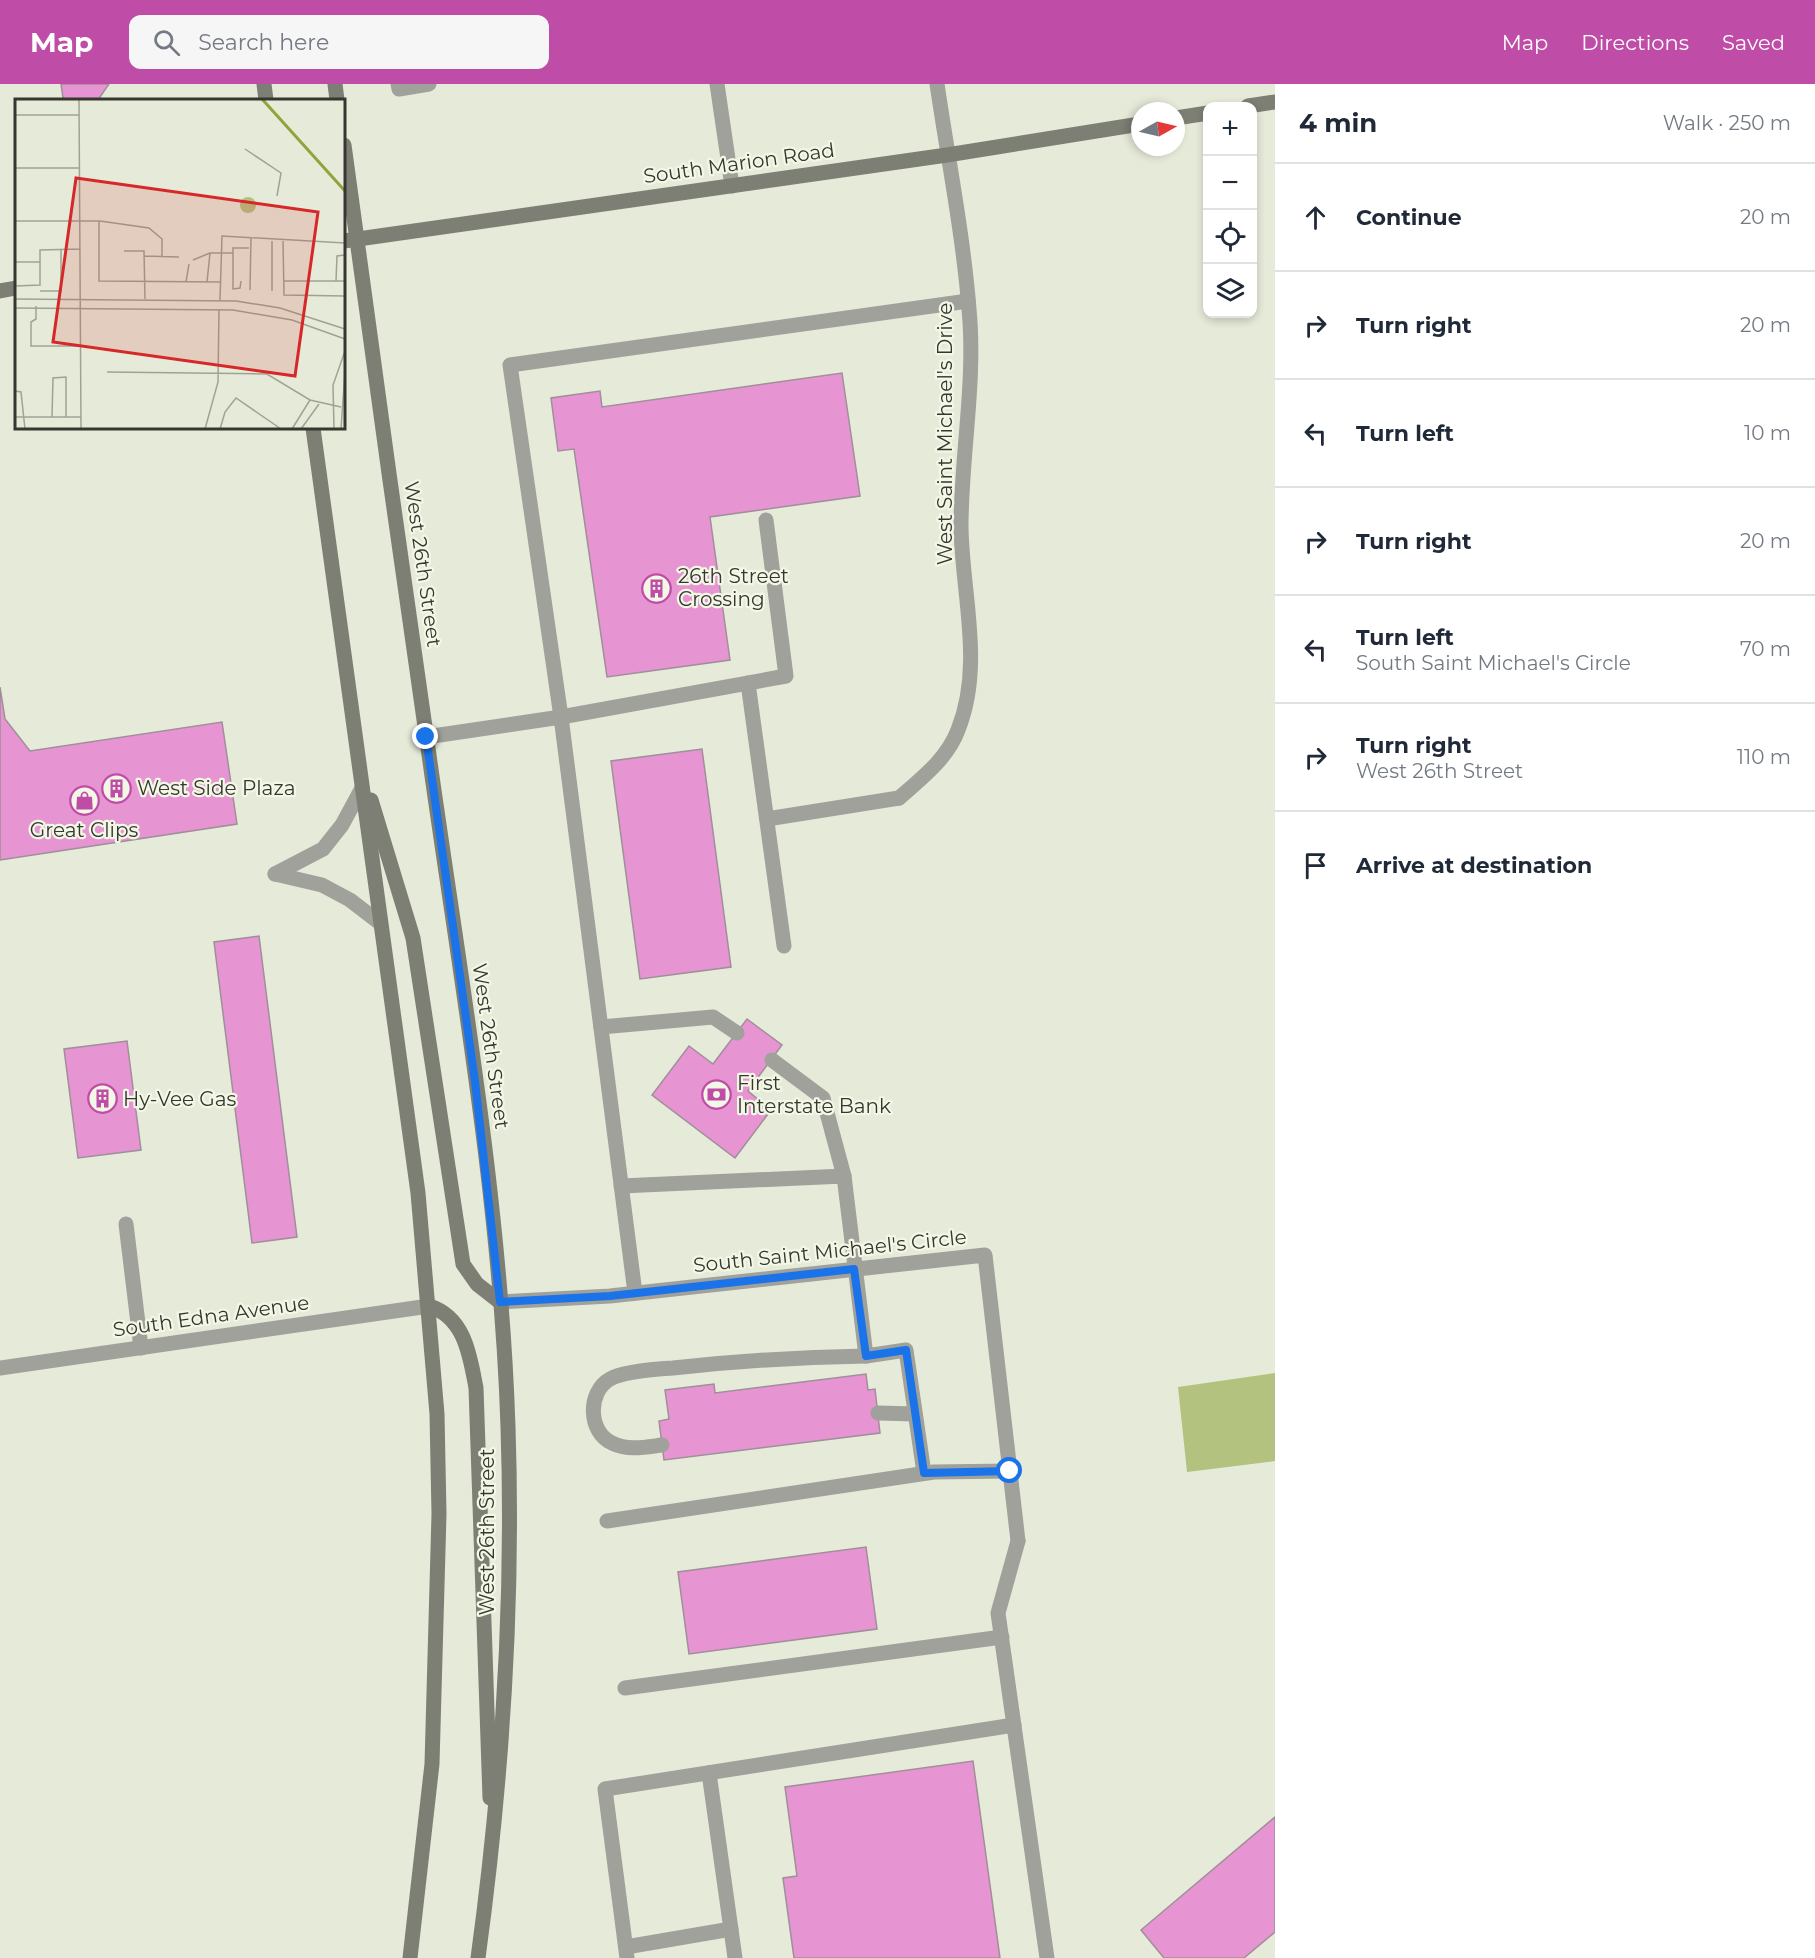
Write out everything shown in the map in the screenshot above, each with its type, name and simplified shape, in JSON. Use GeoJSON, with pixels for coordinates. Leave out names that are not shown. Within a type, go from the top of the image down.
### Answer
{"type":"FeatureCollection","features":[{"type":"Feature","properties":{"kind":"main road"},"geometry":{"type":"LineString","coordinates":[[264,84],[266,99]]}},
{"type":"Feature","properties":{"kind":"main road"},"geometry":{"type":"LineString","coordinates":[[335,84],[337,99]]}},
{"type":"Feature","properties":{"kind":"main road"},"geometry":{"type":"LineString","coordinates":[[1257,105],[1275,102]]}},
{"type":"Feature","properties":{"kind":"main road"},"geometry":{"type":"LineString","coordinates":[[1185,117],[1203,114]]}},
{"type":"Feature","properties":{"kind":"main road","name":"South Marion Road"},"geometry":{"type":"LineString","coordinates":[[350,241],[947,155],[1131,125]]}},
{"type":"Feature","properties":{"kind":"main road","name":"West 26th Street"},"geometry":{"type":"LineString","coordinates":[[345,160],[350,241],[426,737],[475,1081],[500,1302],[508,1426],[509,1541],[501,1771],[478,1958]]}},
{"type":"Feature","properties":{"kind":"main road"},"geometry":{"type":"LineString","coordinates":[[0,291],[15,288]]}},
{"type":"Feature","properties":{"kind":"main road"},"geometry":{"type":"LineString","coordinates":[[313,429],[417,1193],[437,1414],[439,1514],[432,1764],[410,1958]]}},
{"type":"Feature","properties":{"kind":"main road"},"geometry":{"type":"LineString","coordinates":[[357,755],[414,938],[463,1264],[477,1284],[500,1302]]}},
{"type":"Feature","properties":{"kind":"main road"},"geometry":{"type":"LineString","coordinates":[[429,1306],[440,1309],[455,1322],[468,1349],[476,1388],[492,1849]]}},
{"type":"Feature","properties":{"kind":"street"},"geometry":{"type":"LineString","coordinates":[[398,84],[399,88],[429,84]]}},
{"type":"Feature","properties":{"kind":"street"},"geometry":{"type":"LineString","coordinates":[[717,84],[732,186]]}},
{"type":"Feature","properties":{"kind":"street","name":"West Saint Michael's Drive"},"geometry":{"type":"LineString","coordinates":[[767,819],[899,798],[939,763],[958,731],[969,689],[970,641],[961,527],[970,381],[968,301],[937,84]]}},
{"type":"Feature","properties":{"kind":"street"},"geometry":{"type":"LineString","coordinates":[[635,1293],[561,717],[510,365],[968,301]]}},
{"type":"Feature","properties":{"kind":"street"},"geometry":{"type":"LineString","coordinates":[[426,737],[561,717],[786,676],[766,520]]}},
{"type":"Feature","properties":{"kind":"street"},"geometry":{"type":"LineString","coordinates":[[748,683],[784,946]]}},
{"type":"Feature","properties":{"kind":"street"},"geometry":{"type":"LineString","coordinates":[[362,788],[342,825],[323,849],[275,874],[322,885],[350,900],[380,923]]}},
{"type":"Feature","properties":{"kind":"street"},"geometry":{"type":"LineString","coordinates":[[601,1027],[713,1017],[737,1033]]}},
{"type":"Feature","properties":{"kind":"street"},"geometry":{"type":"LineString","coordinates":[[772,1060],[823,1098],[844,1176],[866,1356]]}},
{"type":"Feature","properties":{"kind":"street"},"geometry":{"type":"LineString","coordinates":[[621,1186],[844,1176]]}},
{"type":"Feature","properties":{"kind":"street"},"geometry":{"type":"LineString","coordinates":[[126,1224],[141,1348]]}},
{"type":"Feature","properties":{"kind":"street","name":"South Saint Michael's Circle"},"geometry":{"type":"LineString","coordinates":[[500,1302],[635,1293],[984,1255],[1018,1541],[999,1613],[1002,1637]]}},
{"type":"Feature","properties":{"kind":"street","name":"South Edna Avenue"},"geometry":{"type":"LineString","coordinates":[[0,1368],[429,1306]]}},
{"type":"Feature","properties":{"kind":"street"},"geometry":{"type":"LineString","coordinates":[[662,1445],[635,1449],[611,1443],[597,1430],[593,1407],[597,1390],[611,1378],[647,1370],[761,1358],[866,1356],[906,1350],[924,1473]]}},
{"type":"Feature","properties":{"kind":"street"},"geometry":{"type":"LineString","coordinates":[[878,1413],[915,1414]]}},
{"type":"Feature","properties":{"kind":"street"},"geometry":{"type":"LineString","coordinates":[[607,1521],[924,1473],[1010,1471]]}},
{"type":"Feature","properties":{"kind":"street"},"geometry":{"type":"LineString","coordinates":[[625,1688],[1002,1637],[1047,1958]]}},
{"type":"Feature","properties":{"kind":"street"},"geometry":{"type":"LineString","coordinates":[[731,1929],[627,1952],[605,1789],[1014,1725]]}},
{"type":"Feature","properties":{"kind":"street"},"geometry":{"type":"LineString","coordinates":[[709,1773],[735,1958]]}},
{"type":"Feature","properties":{"kind":"green space"},"geometry":{"type":"Polygon","coordinates":[[[1275,1373],[1275,1461],[1187,1472],[1178,1387],[1275,1373]]]}},
{"type":"Feature","properties":{"kind":"building"},"geometry":{"type":"Polygon","coordinates":[[[61,84],[109,84],[99,99],[63,98],[61,84]]]}},
{"type":"Feature","properties":{"kind":"building","name":"26th Street Crossing"},"geometry":{"type":"Polygon","coordinates":[[[842,373],[860,496],[710,517],[730,660],[607,677],[574,449],[558,451],[551,398],[600,391],[602,407],[842,373]]]}},
{"type":"Feature","properties":{"kind":"building","name":"West Side Plaza"},"geometry":{"type":"Polygon","coordinates":[[[0,687],[5,719],[30,751],[222,722],[237,824],[0,860],[0,687]]]}},
{"type":"Feature","properties":{"kind":"building"},"geometry":{"type":"Polygon","coordinates":[[[702,749],[731,967],[640,979],[611,761],[702,749]]]}},
{"type":"Feature","properties":{"kind":"building"},"geometry":{"type":"Polygon","coordinates":[[[259,936],[297,1237],[252,1243],[214,942],[259,936]]]}},
{"type":"Feature","properties":{"kind":"building"},"geometry":{"type":"Polygon","coordinates":[[[747,1019],[782,1045],[748,1091],[771,1110],[735,1158],[652,1095],[689,1046],[713,1064],[747,1019]]]}},
{"type":"Feature","properties":{"kind":"building","name":"Hy-Vee Gas"},"geometry":{"type":"Polygon","coordinates":[[[127,1041],[141,1150],[78,1158],[64,1049],[127,1041]]]}},
{"type":"Feature","properties":{"kind":"building"},"geometry":{"type":"Polygon","coordinates":[[[866,1374],[868,1390],[875,1389],[880,1433],[664,1460],[659,1421],[669,1419],[665,1390],[714,1384],[715,1393],[866,1374]]]}},
{"type":"Feature","properties":{"kind":"building"},"geometry":{"type":"Polygon","coordinates":[[[866,1547],[877,1629],[689,1654],[678,1572],[866,1547]]]}},
{"type":"Feature","properties":{"kind":"building"},"geometry":{"type":"Polygon","coordinates":[[[973,1761],[1000,1958],[794,1958],[783,1878],[797,1876],[785,1787],[973,1761]]]}},
{"type":"Feature","properties":{"kind":"building"},"geometry":{"type":"Polygon","coordinates":[[[1275,1817],[1275,1932],[1244,1958],[1164,1958],[1141,1930],[1275,1817]]]}},
{"type":"Feature","properties":{"kind":"place","name":"26th Street Crossing"},"geometry":{"type":"Point","coordinates":[657,588]}},
{"type":"Feature","properties":{"kind":"place","name":"West Side Plaza"},"geometry":{"type":"Point","coordinates":[116,788]}},
{"type":"Feature","properties":{"kind":"place","name":"Great Clips"},"geometry":{"type":"Point","coordinates":[84,800]}},
{"type":"Feature","properties":{"kind":"place","name":"First Interstate Bank"},"geometry":{"type":"Point","coordinates":[716,1094]}},
{"type":"Feature","properties":{"kind":"place","name":"Hy-Vee Gas"},"geometry":{"type":"Point","coordinates":[102,1099]}},
{"type":"Feature","properties":{"kind":"route"},"geometry":{"type":"LineString","coordinates":[[426,737],[475,1081],[500,1302],[610,1296],[854,1269],[866,1356],[906,1350],[924,1473],[1010,1471]]}}]}
